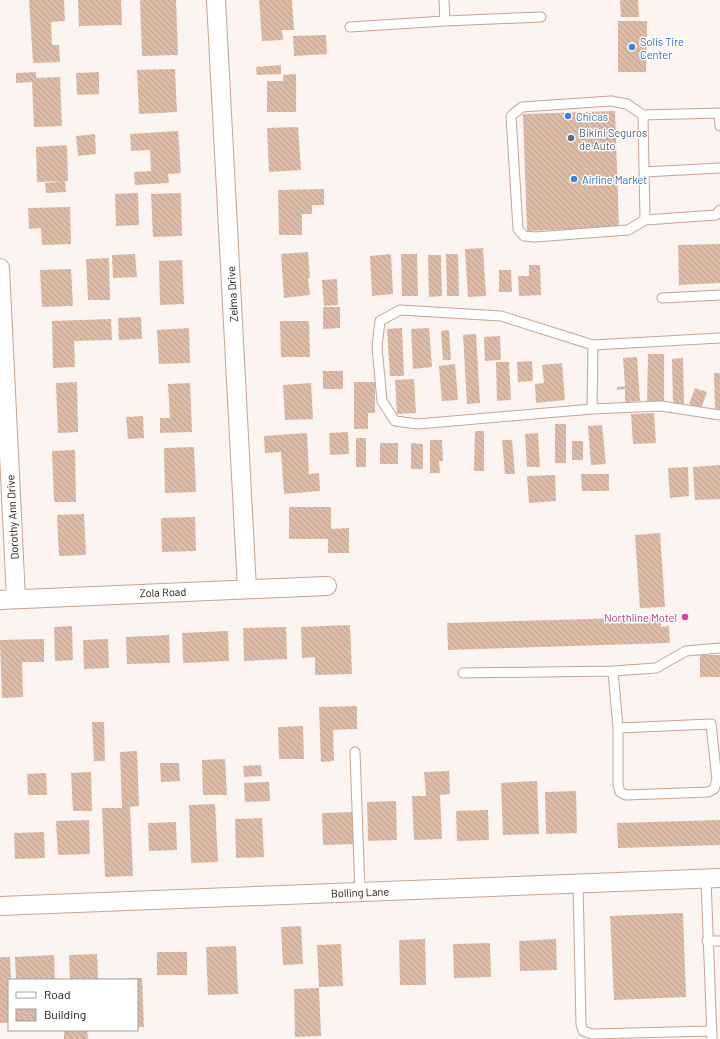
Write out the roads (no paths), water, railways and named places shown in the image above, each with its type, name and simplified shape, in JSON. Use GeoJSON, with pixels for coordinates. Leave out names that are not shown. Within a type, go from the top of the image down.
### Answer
{"type":"FeatureCollection","features":[{"type":"Feature","properties":{"kind":"street","name":"Zelma Drive"},"geometry":{"type":"LineString","coordinates":[[216,0],[247,589]]}},
{"type":"Feature","properties":{"kind":"street","name":"Dorothy Ann Drive"},"geometry":{"type":"LineString","coordinates":[[0,268],[8,599]]}},
{"type":"Feature","properties":{"kind":"street","name":"Zola Road"},"geometry":{"type":"LineString","coordinates":[[8,599],[327,586]]}},
{"type":"Feature","properties":{"kind":"street","name":"Bolling Lane"},"geometry":{"type":"LineString","coordinates":[[0,906],[713,878]]}},
{"type":"Feature","properties":{"kind":"lane"},"geometry":{"type":"LineString","coordinates":[[444,0],[445,21]]}},
{"type":"Feature","properties":{"kind":"lane"},"geometry":{"type":"LineString","coordinates":[[350,27],[541,17]]}},
{"type":"Feature","properties":{"kind":"lane"},"geometry":{"type":"LineString","coordinates":[[720,126],[720,113],[643,115],[628,104],[611,101],[522,107],[512,116],[518,229],[524,236],[535,237],[628,230],[645,220],[716,215],[720,210]]}},
{"type":"Feature","properties":{"kind":"lane"},"geometry":{"type":"LineString","coordinates":[[643,115],[645,220]]}},
{"type":"Feature","properties":{"kind":"lane"},"geometry":{"type":"LineString","coordinates":[[644,172],[720,168]]}},
{"type":"Feature","properties":{"kind":"lane"},"geometry":{"type":"LineString","coordinates":[[662,298],[720,295]]}},
{"type":"Feature","properties":{"kind":"lane"},"geometry":{"type":"LineString","coordinates":[[720,338],[593,345],[501,316],[400,310],[380,321],[377,346],[382,401],[395,421],[418,424],[592,409],[661,406],[720,415]]}},
{"type":"Feature","properties":{"kind":"lane"},"geometry":{"type":"LineString","coordinates":[[592,409],[593,345]]}},
{"type":"Feature","properties":{"kind":"lane"},"geometry":{"type":"LineString","coordinates":[[463,673],[613,671],[656,668],[686,651],[720,648]]}},
{"type":"Feature","properties":{"kind":"lane"},"geometry":{"type":"LineString","coordinates":[[613,671],[618,728],[618,784],[620,792],[626,795],[633,795],[708,792],[714,789],[717,780],[716,724],[618,728]]}},
{"type":"Feature","properties":{"kind":"lane"},"geometry":{"type":"LineString","coordinates":[[355,752],[360,892]]}},
{"type":"Feature","properties":{"kind":"lane"},"geometry":{"type":"LineString","coordinates":[[578,884],[581,1024],[583,1031],[592,1034],[712,1035],[708,941],[713,878]]}},
{"type":"Feature","properties":{"kind":"lane"},"geometry":{"type":"LineString","coordinates":[[708,941],[720,941]]}},
{"type":"Feature","properties":{"kind":"place","name":"Solis Tire Center"},"geometry":{"type":"Point","coordinates":[632,47]}},
{"type":"Feature","properties":{"kind":"place","name":"Chicas"},"geometry":{"type":"Point","coordinates":[568,116]}},
{"type":"Feature","properties":{"kind":"place","name":"Bikini Seguros de Auto"},"geometry":{"type":"Point","coordinates":[571,138]}},
{"type":"Feature","properties":{"kind":"place","name":"Airline Market"},"geometry":{"type":"Point","coordinates":[574,179]}},
{"type":"Feature","properties":{"kind":"place","name":"Northline Motel"},"geometry":{"type":"Point","coordinates":[685,617]}}]}
